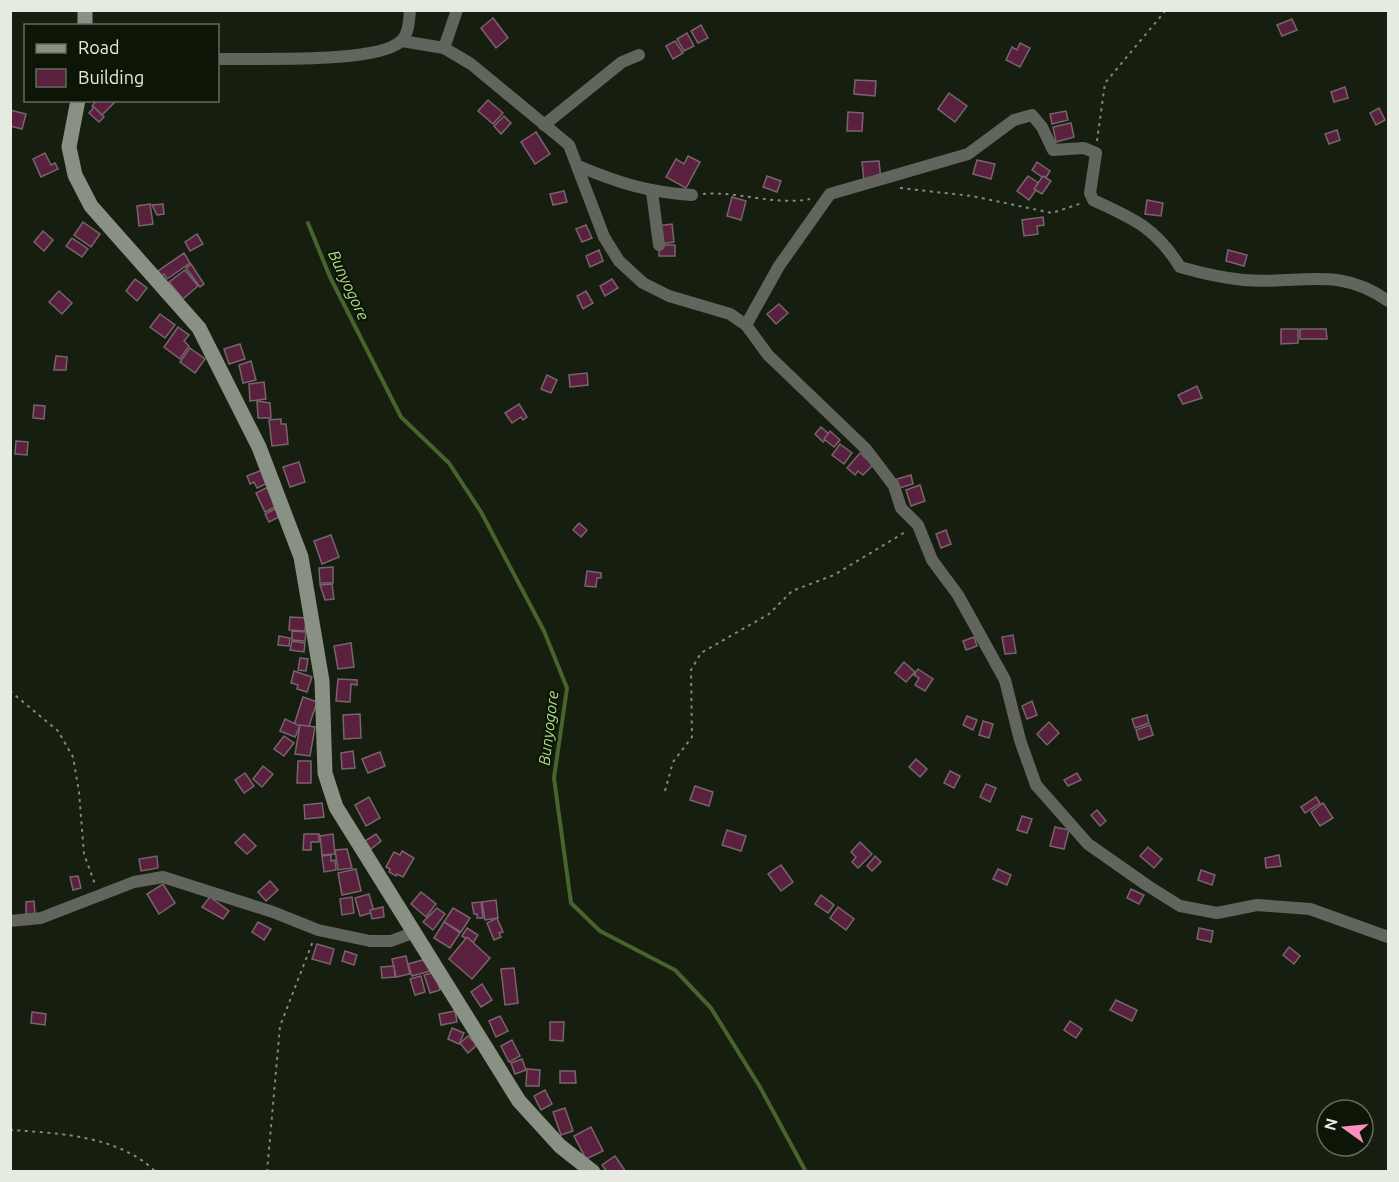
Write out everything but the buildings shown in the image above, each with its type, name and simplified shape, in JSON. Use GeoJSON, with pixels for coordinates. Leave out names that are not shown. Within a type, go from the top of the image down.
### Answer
{"type":"FeatureCollection","features":[{"type":"Feature","properties":{"kind":"main road"},"geometry":{"type":"LineString","coordinates":[[78,102],[69,147],[75,175],[91,206],[200,328],[259,447],[301,558],[322,681],[325,773],[336,807],[519,1101],[560,1146],[593,1172]]}},
{"type":"Feature","properties":{"kind":"street"},"geometry":{"type":"LineString","coordinates":[[402,41],[408,30],[410,10]]}},
{"type":"Feature","properties":{"kind":"street"},"geometry":{"type":"LineString","coordinates":[[444,48],[457,10]]}},
{"type":"Feature","properties":{"kind":"street"},"geometry":{"type":"LineString","coordinates":[[219,59],[371,55],[402,41],[444,48],[471,64],[569,144],[604,237],[619,261],[643,283],[669,296],[730,314],[746,325],[768,355],[839,420],[874,458],[894,486],[901,508],[918,525],[932,560],[958,595],[1005,680],[1036,785],[1088,843],[1180,906],[1217,913],[1257,904],[1310,909],[1389,937]]}},
{"type":"Feature","properties":{"kind":"street"},"geometry":{"type":"LineString","coordinates":[[544,125],[622,62],[639,55]]}},
{"type":"Feature","properties":{"kind":"street"},"geometry":{"type":"LineString","coordinates":[[746,325],[779,266],[830,194],[968,154],[1014,120],[1032,115],[1042,127],[1053,150],[1084,148],[1096,153],[1090,193],[1093,200],[1132,218],[1154,232],[1180,267],[1245,280],[1319,277],[1345,279],[1376,292],[1389,301]]}},
{"type":"Feature","properties":{"kind":"street"},"geometry":{"type":"LineString","coordinates":[[578,166],[614,181],[652,192],[692,195]]}},
{"type":"Feature","properties":{"kind":"street"},"geometry":{"type":"LineString","coordinates":[[652,192],[659,245]]}},
{"type":"Feature","properties":{"kind":"street"},"geometry":{"type":"LineString","coordinates":[[10,921],[41,918],[134,882],[163,878],[262,908],[318,930],[370,941],[392,941],[415,932]]}},
{"type":"Feature","properties":{"kind":"path"},"geometry":{"type":"LineString","coordinates":[[1096,153],[1105,83],[1166,10]]}},
{"type":"Feature","properties":{"kind":"path"},"geometry":{"type":"LineString","coordinates":[[890,187],[972,196],[1052,213],[1093,200]]}},
{"type":"Feature","properties":{"kind":"path"},"geometry":{"type":"LineString","coordinates":[[692,195],[726,192],[794,202],[830,194]]}},
{"type":"Feature","properties":{"kind":"path"},"geometry":{"type":"LineString","coordinates":[[665,791],[673,762],[692,737],[691,670],[702,653],[769,614],[792,591],[834,575],[918,525]]}},
{"type":"Feature","properties":{"kind":"path"},"geometry":{"type":"LineString","coordinates":[[10,691],[58,730],[72,757],[79,792],[84,854],[99,895]]}},
{"type":"Feature","properties":{"kind":"path"},"geometry":{"type":"LineString","coordinates":[[267,1172],[280,1026],[318,930]]}},
{"type":"Feature","properties":{"kind":"path"},"geometry":{"type":"LineString","coordinates":[[10,1130],[51,1133],[124,1148],[156,1172]]}},
{"type":"Feature","properties":{"kind":"waterway","name":"Bunyogore"},"geometry":{"type":"LineString","coordinates":[[308,223],[330,277],[401,417],[449,463],[481,512],[544,631],[567,688],[554,778],[571,903],[600,931],[675,970],[711,1008],[760,1087],[806,1172]]}}]}
